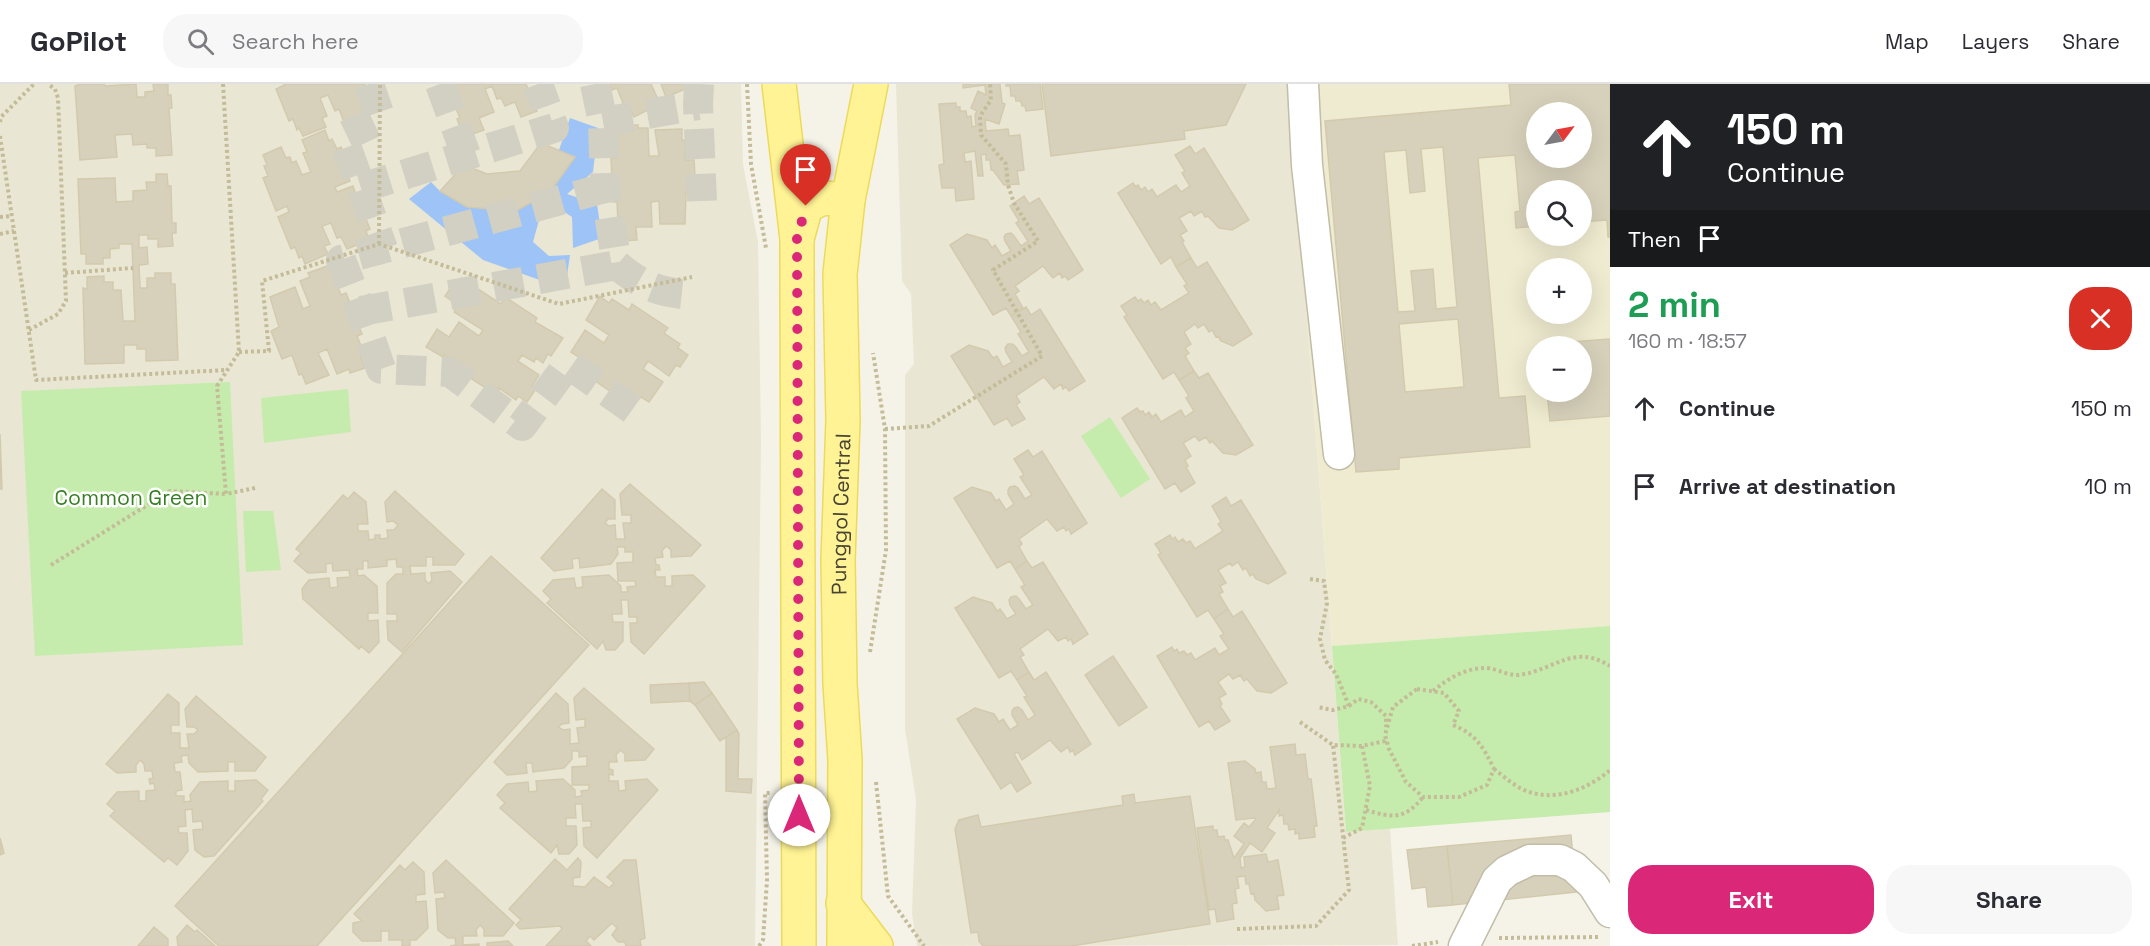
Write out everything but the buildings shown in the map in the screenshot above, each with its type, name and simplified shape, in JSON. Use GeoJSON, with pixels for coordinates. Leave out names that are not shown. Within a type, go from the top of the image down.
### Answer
{"type":"FeatureCollection","features":[{"type":"Feature","properties":{"kind":"main road","name":"Punggol Central"},"geometry":{"type":"LineString","coordinates":[[779,84],[797,239],[799,946]]}},
{"type":"Feature","properties":{"kind":"main road","name":"Punggol Central"},"geometry":{"type":"LineString","coordinates":[[844,946],[844,760],[838,560],[843,420],[840,274],[848,200],[871,84]]}},
{"type":"Feature","properties":{"kind":"main road"},"geometry":{"type":"LineString","coordinates":[[797,239],[806,206],[823,198],[848,200]]}},
{"type":"Feature","properties":{"kind":"main road"},"geometry":{"type":"LineString","coordinates":[[843,903],[876,946]]}},
{"type":"Feature","properties":{"kind":"lane"},"geometry":{"type":"LineString","coordinates":[[1303,84],[1307,165],[1339,454]]}},
{"type":"Feature","properties":{"kind":"lane"},"geometry":{"type":"LineString","coordinates":[[1466,942],[1497,880],[1507,871],[1530,860],[1560,860],[1574,867],[1593,885],[1610,912]]}},
{"type":"Feature","properties":{"kind":"path"},"geometry":{"type":"LineString","coordinates":[[0,122],[1,117],[34,84]]}},
{"type":"Feature","properties":{"kind":"path"},"geometry":{"type":"LineString","coordinates":[[29,330],[58,314],[66,302],[58,98],[55,89],[48,84]]}},
{"type":"Feature","properties":{"kind":"path"},"geometry":{"type":"LineString","coordinates":[[223,84],[239,352],[217,386],[226,494]]}},
{"type":"Feature","properties":{"kind":"path"},"geometry":{"type":"LineString","coordinates":[[379,244],[380,84]]}},
{"type":"Feature","properties":{"kind":"path"},"geometry":{"type":"LineString","coordinates":[[747,84],[751,164],[767,253]]}},
{"type":"Feature","properties":{"kind":"path"},"geometry":{"type":"LineString","coordinates":[[885,429],[929,426],[1042,356],[993,270],[1038,241],[1014,202],[1008,185],[1005,164],[981,135],[980,116],[991,100],[990,84]]}},
{"type":"Feature","properties":{"kind":"path"},"geometry":{"type":"LineString","coordinates":[[5,102],[10,108]]}},
{"type":"Feature","properties":{"kind":"path"},"geometry":{"type":"LineString","coordinates":[[0,136],[36,380],[227,370]]}},
{"type":"Feature","properties":{"kind":"path"},"geometry":{"type":"LineString","coordinates":[[0,217],[12,216]]}},
{"type":"Feature","properties":{"kind":"path"},"geometry":{"type":"LineString","coordinates":[[0,234],[15,231]]}},
{"type":"Feature","properties":{"kind":"path"},"geometry":{"type":"LineString","coordinates":[[239,352],[269,351],[262,281],[379,244],[559,304],[692,277]]}},
{"type":"Feature","properties":{"kind":"path"},"geometry":{"type":"LineString","coordinates":[[65,273],[133,268]]}},
{"type":"Feature","properties":{"kind":"path"},"geometry":{"type":"LineString","coordinates":[[869,660],[886,550],[885,429],[872,352]]}},
{"type":"Feature","properties":{"kind":"path"},"geometry":{"type":"LineString","coordinates":[[51,565],[170,491],[226,494],[255,488]]}},
{"type":"Feature","properties":{"kind":"path"},"geometry":{"type":"LineString","coordinates":[[1311,579],[1324,581],[1327,603],[1320,639],[1325,660],[1336,674],[1349,706]]}},
{"type":"Feature","properties":{"kind":"path"},"geometry":{"type":"LineString","coordinates":[[1432,691],[1453,675],[1487,668],[1516,675],[1544,669],[1574,656],[1597,657],[1610,666]]}},
{"type":"Feature","properties":{"kind":"path"},"geometry":{"type":"LineString","coordinates":[[1494,769],[1487,785],[1459,797],[1423,797],[1406,783],[1389,749],[1385,735],[1393,707],[1417,689],[1444,693],[1459,711],[1453,725],[1467,730],[1485,750],[1494,769],[1521,789],[1545,796],[1575,791],[1610,770]]}},
{"type":"Feature","properties":{"kind":"path"},"geometry":{"type":"LineString","coordinates":[[1300,722],[1333,745],[1362,746],[1385,741],[1386,716],[1371,702],[1358,699],[1349,706],[1333,710],[1317,707]]}},
{"type":"Feature","properties":{"kind":"path"},"geometry":{"type":"LineString","coordinates":[[1237,929],[1316,926],[1349,890],[1333,745]]}},
{"type":"Feature","properties":{"kind":"path"},"geometry":{"type":"LineString","coordinates":[[1343,838],[1362,828],[1370,786],[1362,746]]}},
{"type":"Feature","properties":{"kind":"path"},"geometry":{"type":"LineString","coordinates":[[876,777],[888,896],[924,946]]}},
{"type":"Feature","properties":{"kind":"path"},"geometry":{"type":"LineString","coordinates":[[759,946],[763,940],[767,880],[765,794]]}},
{"type":"Feature","properties":{"kind":"path"},"geometry":{"type":"LineString","coordinates":[[1365,810],[1389,817],[1413,810],[1423,797]]}},
{"type":"Feature","properties":{"kind":"path"},"geometry":{"type":"LineString","coordinates":[[1412,946],[1610,937]]}},
{"type":"Feature","properties":{"kind":"shaded area"},"geometry":{"type":"Polygon","coordinates":[[[0,84],[741,84],[743,164],[758,242],[761,441],[755,946],[0,946],[0,84]]]}},
{"type":"Feature","properties":{"kind":"shaded area"},"geometry":{"type":"Polygon","coordinates":[[[896,84],[1289,84],[1346,832],[1390,828],[1398,945],[917,946],[912,914],[916,800],[905,729],[905,375],[914,364],[911,294],[902,281],[896,84]]]}},
{"type":"Feature","properties":{"kind":"shaded area"},"geometry":{"type":"Polygon","coordinates":[[[1289,84],[1610,84],[1610,626],[1332,646],[1289,84]]]}},
{"type":"Feature","properties":{"kind":"green space","name":"Common Green"},"geometry":{"type":"Polygon","coordinates":[[[230,382],[243,645],[35,656],[21,391],[230,382]]]}},
{"type":"Feature","properties":{"kind":"green space"},"geometry":{"type":"Polygon","coordinates":[[[348,389],[351,432],[264,443],[261,398],[348,389]]]}},
{"type":"Feature","properties":{"kind":"green space"},"geometry":{"type":"Polygon","coordinates":[[[1110,417],[1150,479],[1121,498],[1081,436],[1110,417]]]}},
{"type":"Feature","properties":{"kind":"green space"},"geometry":{"type":"Polygon","coordinates":[[[243,511],[273,511],[281,570],[246,572],[243,511]]]}},
{"type":"Feature","properties":{"kind":"green space"},"geometry":{"type":"Polygon","coordinates":[[[1610,626],[1610,812],[1346,832],[1332,646],[1610,626]]]}},
{"type":"Feature","properties":{"kind":"water"},"geometry":{"type":"Polygon","coordinates":[[[570,118],[598,128],[593,172],[567,194],[597,204],[602,238],[573,248],[572,217],[557,207],[539,220],[533,242],[549,256],[570,255],[565,289],[483,260],[409,199],[431,182],[440,191],[467,207],[516,211],[550,192],[574,157],[559,150],[570,118]]]}},
{"type":"Feature","properties":{"kind":"tunnel"},"geometry":{"type":"LineString","coordinates":[[369,84],[381,119],[343,137],[383,249]]}},
{"type":"Feature","properties":{"kind":"tunnel"},"geometry":{"type":"LineString","coordinates":[[440,84],[466,155]]}},
{"type":"Feature","properties":{"kind":"tunnel"},"geometry":{"type":"LineString","coordinates":[[361,188],[554,128],[538,84]]}},
{"type":"Feature","properties":{"kind":"tunnel"},"geometry":{"type":"LineString","coordinates":[[595,84],[603,122],[605,188],[617,265],[652,287],[693,295]]}},
{"type":"Feature","properties":{"kind":"tunnel"},"geometry":{"type":"LineString","coordinates":[[699,84],[702,201]]}},
{"type":"Feature","properties":{"kind":"tunnel"},"geometry":{"type":"LineString","coordinates":[[603,122],[698,105]]}},
{"type":"Feature","properties":{"kind":"tunnel"},"geometry":{"type":"LineString","coordinates":[[605,188],[341,260],[381,369],[450,372],[522,426],[568,364],[633,410]]}},
{"type":"Feature","properties":{"kind":"tunnel"},"geometry":{"type":"LineString","coordinates":[[361,311],[617,265]]}},
{"type":"Feature","properties":{"kind":"route"},"geometry":{"type":"LineString","coordinates":[[799,815],[797,239],[806,206]]}}]}
